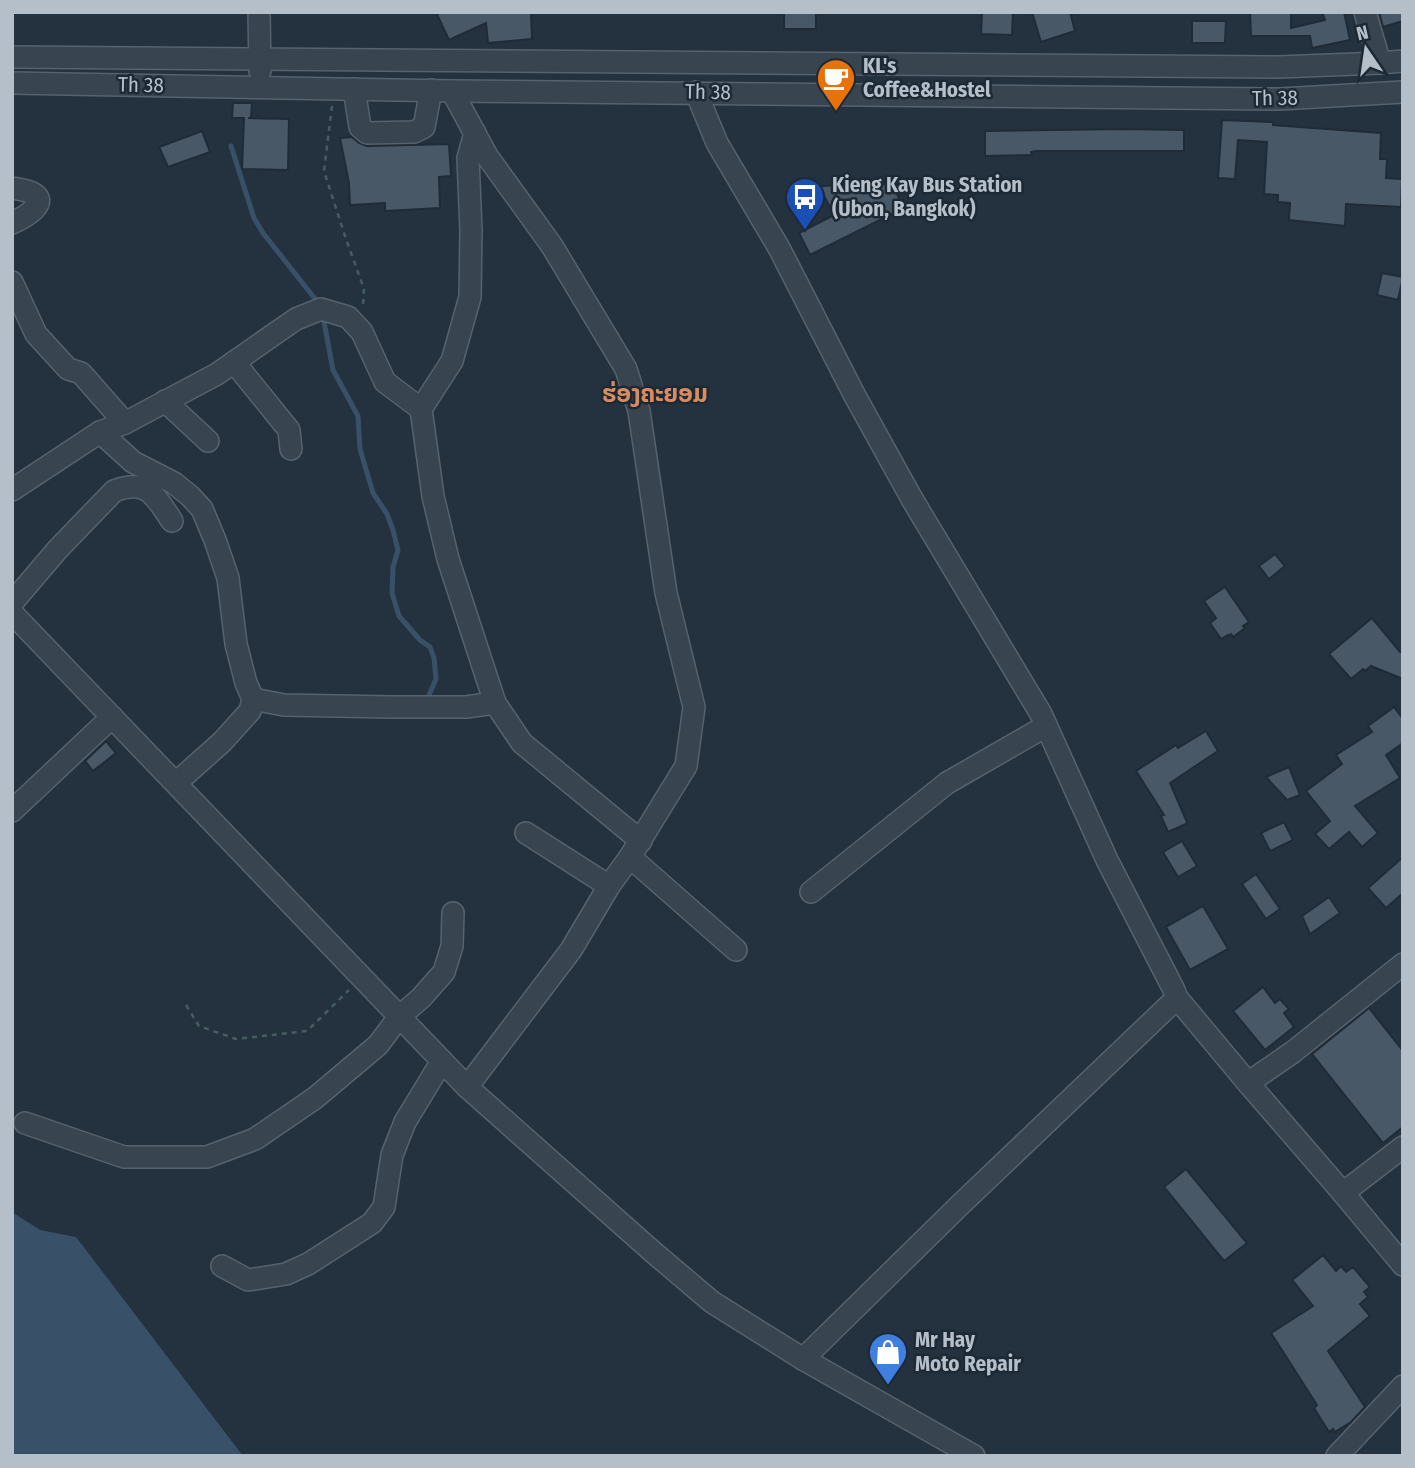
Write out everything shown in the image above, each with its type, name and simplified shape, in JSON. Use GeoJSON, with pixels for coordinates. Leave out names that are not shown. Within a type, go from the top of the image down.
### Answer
{"type":"FeatureCollection","features":[{"type":"Feature","properties":{"kind":"street"},"geometry":{"type":"LineString","coordinates":[[259,12],[260,87]]}},
{"type":"Feature","properties":{"kind":"street"},"geometry":{"type":"LineString","coordinates":[[1365,12],[1381,63]]}},
{"type":"Feature","properties":{"kind":"street","name":"Th 38"},"geometry":{"type":"LineString","coordinates":[[12,57],[1279,67],[1403,61]]}},
{"type":"Feature","properties":{"kind":"street","name":"Th 38"},"geometry":{"type":"LineString","coordinates":[[12,83],[1280,99],[1403,92]]}},
{"type":"Feature","properties":{"kind":"street"},"geometry":{"type":"LineString","coordinates":[[344,89],[360,127],[367,133],[419,131],[424,127],[441,90],[475,133],[487,156],[552,246],[626,369],[639,411],[666,593],[694,707],[686,766],[571,950],[467,1087]]}},
{"type":"Feature","properties":{"kind":"street"},"geometry":{"type":"LineString","coordinates":[[696,92],[717,143],[779,248],[905,488],[1041,714],[1107,860],[1177,998],[1403,1265]]}},
{"type":"Feature","properties":{"kind":"street"},"geometry":{"type":"LineString","coordinates":[[475,133],[468,158],[470,297],[452,361],[421,409],[433,496],[448,559],[495,703],[522,743],[635,849],[736,950]]}},
{"type":"Feature","properties":{"kind":"street"},"geometry":{"type":"LineString","coordinates":[[12,188],[36,195],[38,202],[36,209],[12,223]]}},
{"type":"Feature","properties":{"kind":"street"},"geometry":{"type":"LineString","coordinates":[[12,282],[36,334],[68,369],[80,373],[125,423]]}},
{"type":"Feature","properties":{"kind":"street"},"geometry":{"type":"LineString","coordinates":[[12,490],[100,432],[125,423],[216,374],[296,319],[321,310],[348,317],[362,332],[385,382],[421,409]]}},
{"type":"Feature","properties":{"kind":"street"},"geometry":{"type":"LineString","coordinates":[[234,362],[289,430],[291,449]]}},
{"type":"Feature","properties":{"kind":"street"},"geometry":{"type":"LineString","coordinates":[[165,401],[208,442]]}},
{"type":"Feature","properties":{"kind":"street"},"geometry":{"type":"LineString","coordinates":[[100,432],[133,462],[174,483],[202,509],[228,578],[236,643],[253,699],[250,711],[222,742],[176,783]]}},
{"type":"Feature","properties":{"kind":"street"},"geometry":{"type":"LineString","coordinates":[[12,603],[58,549],[114,491],[125,486],[138,486],[153,493],[172,521]]}},
{"type":"Feature","properties":{"kind":"street"},"geometry":{"type":"LineString","coordinates":[[12,613],[467,1087],[653,1252],[712,1302],[803,1359],[971,1455]]}},
{"type":"Feature","properties":{"kind":"street"},"geometry":{"type":"LineString","coordinates":[[253,699],[284,705],[390,707],[466,707],[495,703]]}},
{"type":"Feature","properties":{"kind":"street"},"geometry":{"type":"LineString","coordinates":[[12,811],[112,717]]}},
{"type":"Feature","properties":{"kind":"street"},"geometry":{"type":"LineString","coordinates":[[811,892],[947,783],[1046,726]]}},
{"type":"Feature","properties":{"kind":"street"},"geometry":{"type":"LineString","coordinates":[[526,833],[609,886]]}},
{"type":"Feature","properties":{"kind":"street"},"geometry":{"type":"LineString","coordinates":[[24,1123],[124,1157],[207,1157],[255,1139],[315,1098],[378,1045],[400,1017],[444,972],[452,946],[453,913]]}},
{"type":"Feature","properties":{"kind":"street"},"geometry":{"type":"LineString","coordinates":[[1248,1083],[1293,1052],[1403,964]]}},
{"type":"Feature","properties":{"kind":"street"},"geometry":{"type":"LineString","coordinates":[[803,1359],[1177,998]]}},
{"type":"Feature","properties":{"kind":"street"},"geometry":{"type":"LineString","coordinates":[[222,1266],[248,1280],[286,1274],[308,1264],[372,1223],[384,1207],[392,1155],[405,1122],[442,1061]]}},
{"type":"Feature","properties":{"kind":"street"},"geometry":{"type":"LineString","coordinates":[[1343,1193],[1403,1147]]}},
{"type":"Feature","properties":{"kind":"street"},"geometry":{"type":"LineString","coordinates":[[1337,1456],[1403,1386]]}},
{"type":"Feature","properties":{"kind":"path"},"geometry":{"type":"LineString","coordinates":[[344,89],[324,172],[364,289],[362,332]]}},
{"type":"Feature","properties":{"kind":"path"},"geometry":{"type":"LineString","coordinates":[[186,1005],[199,1026],[236,1039],[307,1031],[362,978]]}},
{"type":"Feature","properties":{"kind":"water"},"geometry":{"type":"Polygon","coordinates":[[[12,1212],[40,1230],[76,1237],[243,1456],[12,1456],[12,1212]]]}},
{"type":"Feature","properties":{"kind":"building"},"geometry":{"type":"Polygon","coordinates":[[[436,12],[531,12],[532,39],[488,43],[486,23],[449,40],[436,12]]]}},
{"type":"Feature","properties":{"kind":"building"},"geometry":{"type":"Polygon","coordinates":[[[784,12],[816,12],[816,29],[784,29],[784,12]]]}},
{"type":"Feature","properties":{"kind":"building"},"geometry":{"type":"Polygon","coordinates":[[[982,12],[1013,12],[1012,35],[981,34],[982,12]]]}},
{"type":"Feature","properties":{"kind":"building"},"geometry":{"type":"Polygon","coordinates":[[[1032,12],[1070,12],[1075,31],[1041,42],[1032,12]]]}},
{"type":"Feature","properties":{"kind":"building"},"geometry":{"type":"Polygon","coordinates":[[[1250,12],[1291,12],[1291,28],[1325,20],[1322,12],[1344,12],[1350,40],[1312,48],[1310,36],[1251,36],[1250,12]]]}},
{"type":"Feature","properties":{"kind":"building"},"geometry":{"type":"Polygon","coordinates":[[[1379,12],[1403,12],[1403,21],[1383,27],[1379,12]]]}},
{"type":"Feature","properties":{"kind":"building"},"geometry":{"type":"Polygon","coordinates":[[[1192,21],[1226,21],[1225,43],[1192,43],[1192,21]]]}},
{"type":"Feature","properties":{"kind":"building"},"geometry":{"type":"Polygon","coordinates":[[[233,103],[252,103],[251,118],[248,118],[289,119],[288,170],[242,169],[244,118],[232,118],[233,103]]]}},
{"type":"Feature","properties":{"kind":"building"},"geometry":{"type":"Polygon","coordinates":[[[1222,120],[1273,122],[1273,125],[1381,133],[1380,159],[1387,159],[1386,178],[1402,179],[1401,207],[1346,204],[1345,226],[1289,220],[1290,203],[1278,202],[1278,195],[1264,194],[1267,142],[1238,140],[1235,179],[1218,178],[1222,120]]]}},
{"type":"Feature","properties":{"kind":"building"},"geometry":{"type":"Polygon","coordinates":[[[1184,130],[1184,151],[1037,151],[1031,152],[1032,155],[985,156],[985,131],[1184,130]]]}},
{"type":"Feature","properties":{"kind":"building"},"geometry":{"type":"Polygon","coordinates":[[[202,131],[210,152],[168,167],[159,147],[202,131]]]}},
{"type":"Feature","properties":{"kind":"building"},"geometry":{"type":"Polygon","coordinates":[[[352,137],[367,146],[449,144],[451,176],[439,177],[440,208],[385,211],[385,203],[350,205],[349,183],[340,138],[352,137]]]}},
{"type":"Feature","properties":{"kind":"building"},"geometry":{"type":"Polygon","coordinates":[[[892,184],[904,208],[810,255],[799,233],[834,215],[819,186],[892,184]]]}},
{"type":"Feature","properties":{"kind":"building"},"geometry":{"type":"Polygon","coordinates":[[[1382,273],[1403,277],[1398,300],[1377,295],[1382,273]]]}},
{"type":"Feature","properties":{"kind":"building"},"geometry":{"type":"Polygon","coordinates":[[[1275,554],[1285,566],[1269,579],[1259,566],[1275,554]]]}},
{"type":"Feature","properties":{"kind":"building"},"geometry":{"type":"Polygon","coordinates":[[[1225,587],[1249,622],[1233,637],[1231,634],[1221,639],[1210,623],[1216,618],[1204,601],[1225,587]]]}},
{"type":"Feature","properties":{"kind":"building"},"geometry":{"type":"Polygon","coordinates":[[[1372,618],[1403,653],[1403,679],[1371,666],[1351,679],[1329,654],[1372,618]]]}},
{"type":"Feature","properties":{"kind":"building"},"geometry":{"type":"Polygon","coordinates":[[[1394,707],[1403,719],[1403,743],[1386,755],[1400,778],[1355,806],[1378,833],[1362,847],[1349,832],[1329,849],[1315,834],[1330,821],[1306,791],[1342,764],[1336,755],[1372,732],[1368,726],[1394,707]]]}},
{"type":"Feature","properties":{"kind":"building"},"geometry":{"type":"Polygon","coordinates":[[[1206,731],[1218,751],[1170,783],[1187,822],[1168,832],[1161,816],[1164,815],[1136,771],[1176,745],[1178,748],[1206,731]]]}},
{"type":"Feature","properties":{"kind":"building"},"geometry":{"type":"Polygon","coordinates":[[[106,741],[116,753],[93,771],[85,761],[106,741]]]}},
{"type":"Feature","properties":{"kind":"building"},"geometry":{"type":"Polygon","coordinates":[[[1289,767],[1300,795],[1287,800],[1266,777],[1289,767]]]}},
{"type":"Feature","properties":{"kind":"building"},"geometry":{"type":"Polygon","coordinates":[[[1284,822],[1293,840],[1270,851],[1261,833],[1284,822]]]}},
{"type":"Feature","properties":{"kind":"building"},"geometry":{"type":"Polygon","coordinates":[[[1182,841],[1197,866],[1178,877],[1163,852],[1182,841]]]}},
{"type":"Feature","properties":{"kind":"building"},"geometry":{"type":"Polygon","coordinates":[[[1403,857],[1403,893],[1386,908],[1368,888],[1403,857]]]}},
{"type":"Feature","properties":{"kind":"building"},"geometry":{"type":"Polygon","coordinates":[[[1256,874],[1280,909],[1266,919],[1242,884],[1256,874]]]}},
{"type":"Feature","properties":{"kind":"building"},"geometry":{"type":"Polygon","coordinates":[[[1329,897],[1340,913],[1310,934],[1302,916],[1329,897]]]}},
{"type":"Feature","properties":{"kind":"building"},"geometry":{"type":"Polygon","coordinates":[[[1203,906],[1228,949],[1190,970],[1166,927],[1203,906]]]}},
{"type":"Feature","properties":{"kind":"building"},"geometry":{"type":"Polygon","coordinates":[[[1263,987],[1275,1003],[1280,999],[1289,1009],[1284,1013],[1294,1027],[1265,1050],[1233,1011],[1263,987]]]}},
{"type":"Feature","properties":{"kind":"building"},"geometry":{"type":"Polygon","coordinates":[[[1369,1008],[1403,1051],[1403,1127],[1383,1143],[1312,1054],[1369,1008]]]}},
{"type":"Feature","properties":{"kind":"building"},"geometry":{"type":"Polygon","coordinates":[[[1186,1169],[1247,1243],[1224,1261],[1164,1187],[1186,1169]]]}},
{"type":"Feature","properties":{"kind":"building"},"geometry":{"type":"Polygon","coordinates":[[[1323,1255],[1336,1271],[1341,1266],[1346,1272],[1353,1267],[1370,1287],[1364,1292],[1368,1297],[1360,1304],[1370,1316],[1328,1351],[1365,1407],[1351,1422],[1335,1432],[1333,1429],[1329,1432],[1314,1408],[1317,1405],[1271,1333],[1313,1306],[1292,1280],[1323,1255]]]}},
{"type":"Feature","properties":{"kind":"waterway"},"geometry":{"type":"LineString","coordinates":[[231,146],[254,218],[316,300]]}},
{"type":"Feature","properties":{"kind":"waterway"},"geometry":{"type":"LineString","coordinates":[[324,322],[333,370],[358,416],[360,449],[373,493],[387,514],[393,530],[398,550],[393,567],[392,593],[399,616],[420,640],[430,647],[434,658],[436,679],[426,702]]}},
{"type":"Feature","properties":{"kind":"place","name":"KL's Coffee&Hostel"},"geometry":{"type":"Point","coordinates":[836,112]}},
{"type":"Feature","properties":{"kind":"place","name":"Kieng Kay Bus Station (Ubon, Bangkok)"},"geometry":{"type":"Point","coordinates":[805,231]}},
{"type":"Feature","properties":{"kind":"place","name":"Mr Hay Moto Repair"},"geometry":{"type":"Point","coordinates":[888,1386]}},
{"type":"Feature","properties":{"kind":"district","name":"ຮ່ອງຄະຍອມ"},"geometry":{"type":"Point","coordinates":[655,394]}}]}
